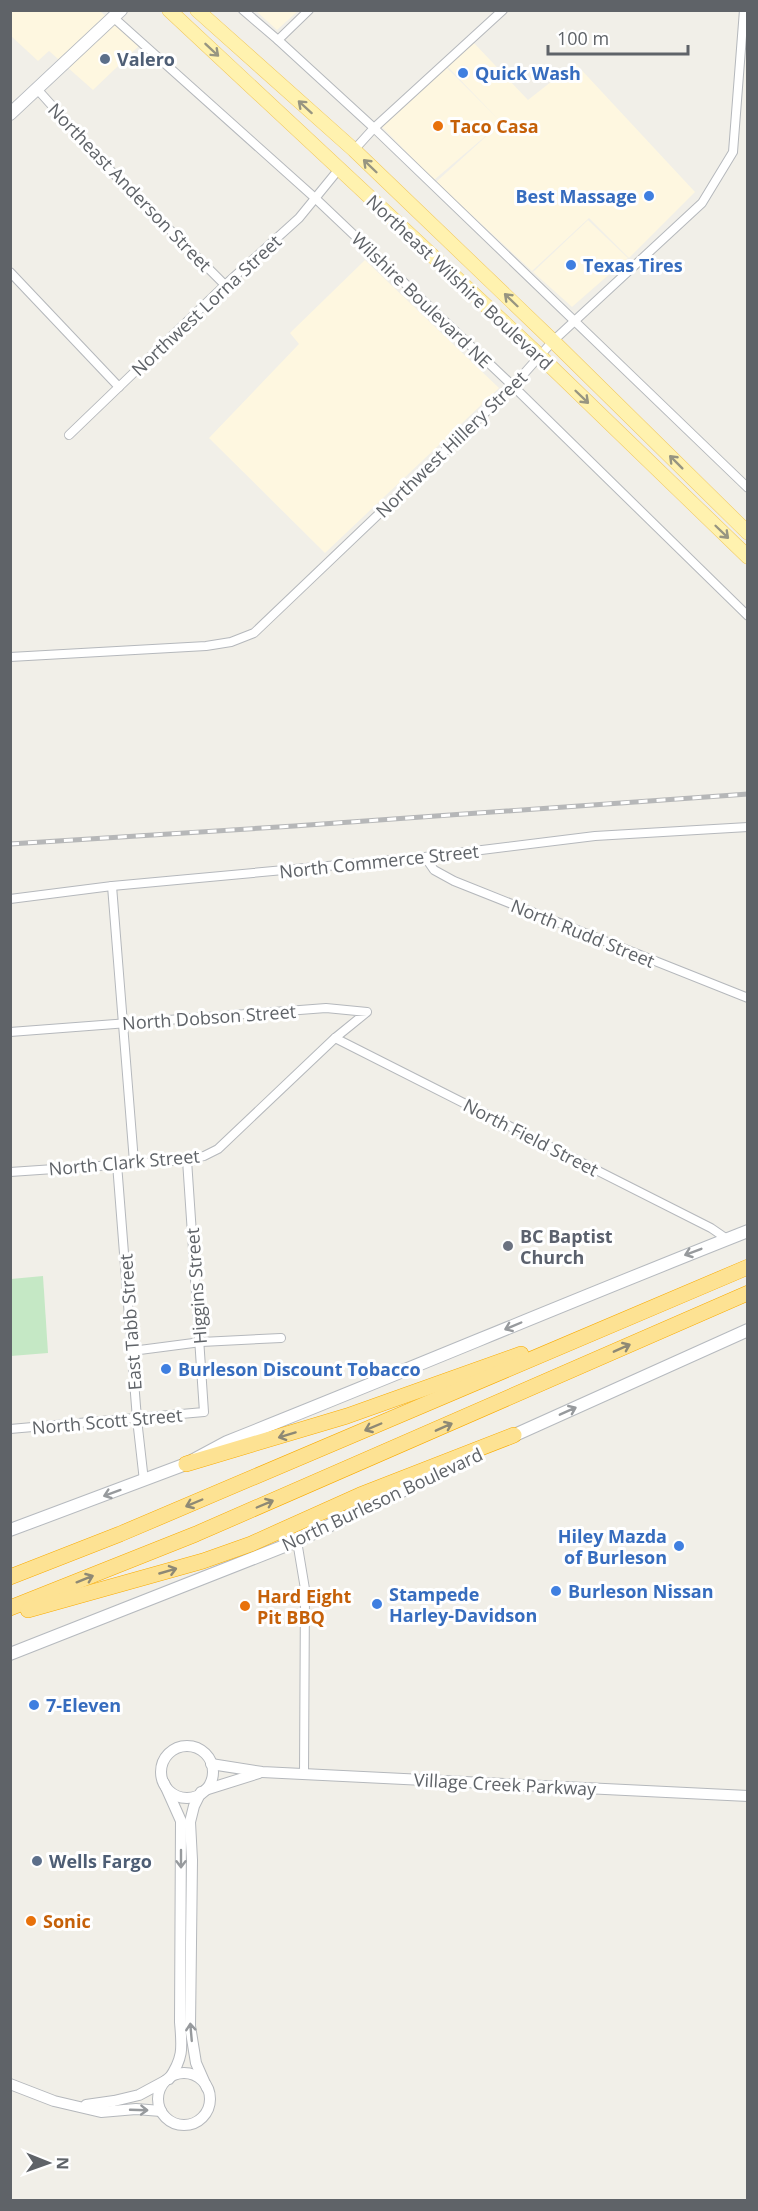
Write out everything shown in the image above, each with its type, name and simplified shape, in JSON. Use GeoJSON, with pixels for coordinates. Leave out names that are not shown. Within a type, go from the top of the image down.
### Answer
{"type":"FeatureCollection","features":[{"type":"Feature","properties":{"kind":"highway"},"geometry":{"type":"LineString","coordinates":[[10,1577],[120,1534],[747,1268]]}},
{"type":"Feature","properties":{"kind":"highway"},"geometry":{"type":"LineString","coordinates":[[10,1608],[228,1520],[747,1293]]}},
{"type":"Feature","properties":{"kind":"highway"},"geometry":{"type":"LineString","coordinates":[[186,1464],[347,1416],[527,1352],[625,1311],[643,1305],[659,1304]]}},
{"type":"Feature","properties":{"kind":"highway"},"geometry":{"type":"LineString","coordinates":[[10,1614],[140,1579],[232,1551],[360,1496],[514,1435]]}},
{"type":"Feature","properties":{"kind":"main road","name":"Northeast Wilshire Boulevard"},"geometry":{"type":"LineString","coordinates":[[170,10],[540,356],[747,557]]}},
{"type":"Feature","properties":{"kind":"main road","name":"Northeast Wilshire Boulevard"},"geometry":{"type":"LineString","coordinates":[[197,10],[354,150],[553,341],[747,533]]}},
{"type":"Feature","properties":{"kind":"main road"},"geometry":{"type":"LineString","coordinates":[[12,110],[116,13]]}},
{"type":"Feature","properties":{"kind":"main road"},"geometry":{"type":"LineString","coordinates":[[10,1530],[186,1464],[227,1442],[747,1231]]}},
{"type":"Feature","properties":{"kind":"main road","name":"North Burleson Boulevard"},"geometry":{"type":"LineString","coordinates":[[10,1654],[297,1541],[470,1459],[514,1435],[747,1330]]}},
{"type":"Feature","properties":{"kind":"street"},"geometry":{"type":"LineString","coordinates":[[243,10],[374,128],[747,488]]}},
{"type":"Feature","properties":{"kind":"street"},"geometry":{"type":"LineString","coordinates":[[278,40],[309,10]]}},
{"type":"Feature","properties":{"kind":"street"},"geometry":{"type":"LineString","coordinates":[[354,150],[374,128],[503,10]]}},
{"type":"Feature","properties":{"kind":"street","name":"Northwest Hillery Street"},"geometry":{"type":"LineString","coordinates":[[10,657],[206,646],[231,642],[254,633],[513,386],[553,341],[702,203],[733,152],[744,10]]}},
{"type":"Feature","properties":{"kind":"street","name":"Wilshire Boulevard NE"},"geometry":{"type":"LineString","coordinates":[[116,13],[513,386],[747,616]]}},
{"type":"Feature","properties":{"kind":"street","name":"Northeast Anderson Street"},"geometry":{"type":"LineString","coordinates":[[37,89],[111,170],[225,285]]}},
{"type":"Feature","properties":{"kind":"street","name":"Northwest Lorna Street"},"geometry":{"type":"LineString","coordinates":[[69,435],[225,285],[299,218],[339,169]]}},
{"type":"Feature","properties":{"kind":"street"},"geometry":{"type":"LineString","coordinates":[[10,272],[119,387]]}},
{"type":"Feature","properties":{"kind":"street","name":"North Commerce Street"},"geometry":{"type":"LineString","coordinates":[[10,899],[112,886],[424,857],[595,836],[747,827]]}},
{"type":"Feature","properties":{"kind":"street","name":"North Rudd Street"},"geometry":{"type":"LineString","coordinates":[[424,857],[434,870],[454,881],[747,998]]}},
{"type":"Feature","properties":{"kind":"street"},"geometry":{"type":"LineString","coordinates":[[112,886],[134,1162]]}},
{"type":"Feature","properties":{"kind":"street","name":"North Dobson Street"},"geometry":{"type":"LineString","coordinates":[[10,1032],[326,1008],[367,1012],[335,1038]]}},
{"type":"Feature","properties":{"kind":"street","name":"North Clark Street"},"geometry":{"type":"LineString","coordinates":[[10,1172],[187,1160],[204,1156],[218,1149],[335,1038]]}},
{"type":"Feature","properties":{"kind":"street","name":"North Field Street"},"geometry":{"type":"LineString","coordinates":[[335,1038],[711,1228],[727,1239]]}},
{"type":"Feature","properties":{"kind":"street","name":"Higgins Street"},"geometry":{"type":"LineString","coordinates":[[187,1160],[204,1412]]}},
{"type":"Feature","properties":{"kind":"street","name":"East Tabb Street"},"geometry":{"type":"LineString","coordinates":[[117,1164],[144,1481]]}},
{"type":"Feature","properties":{"kind":"street"},"geometry":{"type":"LineString","coordinates":[[132,1351],[201,1342],[281,1338]]}},
{"type":"Feature","properties":{"kind":"street","name":"North Scott Street"},"geometry":{"type":"LineString","coordinates":[[10,1429],[204,1412]]}},
{"type":"Feature","properties":{"kind":"street"},"geometry":{"type":"LineString","coordinates":[[297,1541],[305,1589],[304,1774]]}},
{"type":"Feature","properties":{"kind":"street","name":"Village Creek Parkway"},"geometry":{"type":"LineString","coordinates":[[262,1772],[191,1797],[183,1797],[168,1790],[161,1767],[170,1752],[185,1746],[201,1750],[211,1764],[262,1772],[747,1796]]}},
{"type":"Feature","properties":{"kind":"street"},"geometry":{"type":"LineString","coordinates":[[10,2077],[15,2085],[54,2101],[101,2112],[136,2109],[160,2111],[173,2123],[182,2125],[199,2120],[205,2114],[209,2105],[209,2096],[196,2063],[190,2026],[192,1860],[190,1822],[194,1806],[212,1778],[211,1764]]}},
{"type":"Feature","properties":{"kind":"street"},"geometry":{"type":"LineString","coordinates":[[160,2111],[158,2095],[178,2065],[182,2053],[180,1821],[164,1783]]}},
{"type":"Feature","properties":{"kind":"street"},"geometry":{"type":"LineString","coordinates":[[77,2106],[139,2095],[180,2074],[196,2076],[207,2088]]}},
{"type":"Feature","properties":{"kind":"shaded area"},"geometry":{"type":"Polygon","coordinates":[[[11,11],[100,11],[139,46],[93,90],[49,51],[38,61],[11,36],[11,11]]]}},
{"type":"Feature","properties":{"kind":"shaded area"},"geometry":{"type":"Polygon","coordinates":[[[256,11],[298,11],[277,30],[256,11]]]}},
{"type":"Feature","properties":{"kind":"shaded area"},"geometry":{"type":"Polygon","coordinates":[[[473,42],[528,100],[575,63],[695,192],[629,258],[589,218],[532,271],[436,182],[502,122],[434,180],[382,127],[446,67],[501,122],[447,66],[473,42]]]}},
{"type":"Feature","properties":{"kind":"shaded area"},"geometry":{"type":"Polygon","coordinates":[[[588,220],[628,258],[572,307],[533,272],[588,220]]]}},
{"type":"Feature","properties":{"kind":"shaded area"},"geometry":{"type":"Polygon","coordinates":[[[365,260],[499,388],[325,553],[209,438],[299,344],[290,333],[365,260]]]}},
{"type":"Feature","properties":{"kind":"green space"},"geometry":{"type":"Polygon","coordinates":[[[43,1276],[48,1353],[11,1356],[11,1279],[43,1276]]]}},
{"type":"Feature","properties":{"kind":"railway"},"geometry":{"type":"LineString","coordinates":[[10,844],[748,794]]}},
{"type":"Feature","properties":{"kind":"place","name":"Valero"},"geometry":{"type":"Point","coordinates":[105,59]}},
{"type":"Feature","properties":{"kind":"place","name":"Quick Wash"},"geometry":{"type":"Point","coordinates":[463,73]}},
{"type":"Feature","properties":{"kind":"place","name":"Taco Casa"},"geometry":{"type":"Point","coordinates":[438,126]}},
{"type":"Feature","properties":{"kind":"place","name":"Best Massage"},"geometry":{"type":"Point","coordinates":[649,196]}},
{"type":"Feature","properties":{"kind":"place","name":"Texas Tires"},"geometry":{"type":"Point","coordinates":[571,265]}},
{"type":"Feature","properties":{"kind":"place","name":"BC Baptist Church"},"geometry":{"type":"Point","coordinates":[508,1246]}},
{"type":"Feature","properties":{"kind":"place","name":"Burleson Discount Tobacco"},"geometry":{"type":"Point","coordinates":[166,1369]}},
{"type":"Feature","properties":{"kind":"place","name":"Hiley Mazda of Burleson"},"geometry":{"type":"Point","coordinates":[679,1546]}},
{"type":"Feature","properties":{"kind":"place","name":"Burleson Nissan"},"geometry":{"type":"Point","coordinates":[556,1591]}},
{"type":"Feature","properties":{"kind":"place","name":"Stampede Harley-Davidson"},"geometry":{"type":"Point","coordinates":[377,1604]}},
{"type":"Feature","properties":{"kind":"place","name":"Hard Eight Pit BBQ"},"geometry":{"type":"Point","coordinates":[245,1606]}},
{"type":"Feature","properties":{"kind":"place","name":"7-Eleven"},"geometry":{"type":"Point","coordinates":[34,1705]}},
{"type":"Feature","properties":{"kind":"place","name":"Wells Fargo"},"geometry":{"type":"Point","coordinates":[37,1861]}},
{"type":"Feature","properties":{"kind":"place","name":"Sonic"},"geometry":{"type":"Point","coordinates":[31,1921]}}]}
